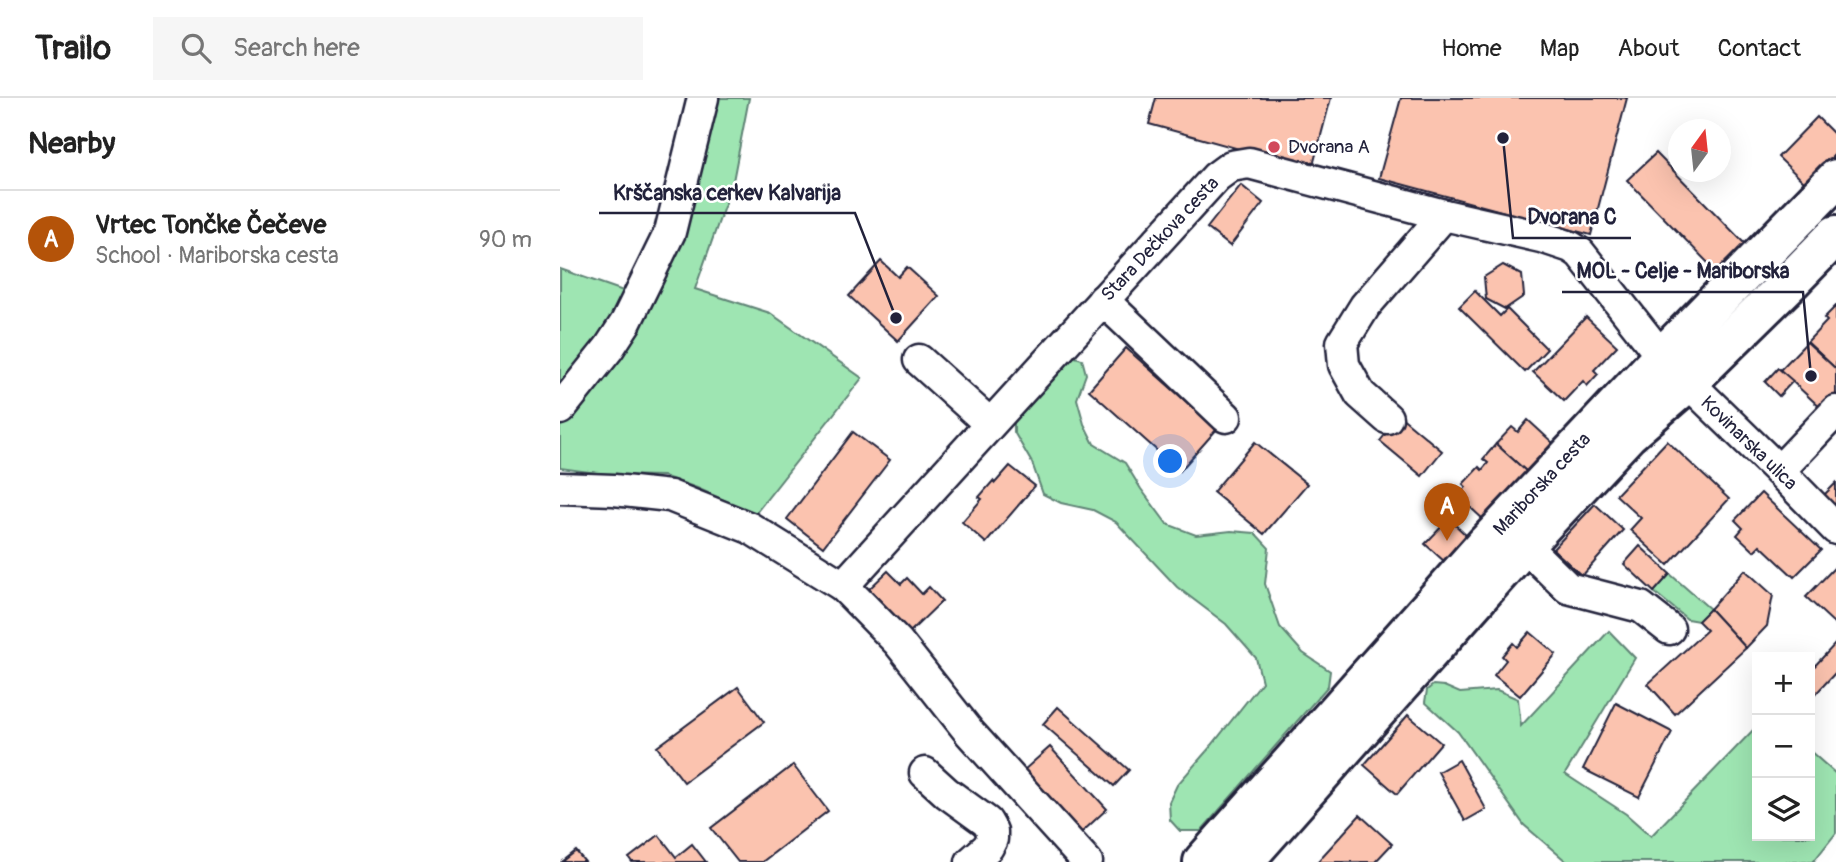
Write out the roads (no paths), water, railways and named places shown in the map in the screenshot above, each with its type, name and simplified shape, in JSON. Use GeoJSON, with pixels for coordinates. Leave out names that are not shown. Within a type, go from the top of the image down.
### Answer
{"type":"FeatureCollection","features":[{"type":"Feature","properties":{"kind":"main road","name":"Mariborska cesta"},"geometry":{"type":"LineString","coordinates":[[1242,862],[1524,545],[1628,434],[1675,369],[1836,179]]}},
{"type":"Feature","properties":{"kind":"main road","name":"Mariborska cesta"},"geometry":{"type":"LineString","coordinates":[[1203,862],[1487,543],[1675,369],[1791,281],[1836,235]]}},
{"type":"Feature","properties":{"kind":"street"},"geometry":{"type":"LineString","coordinates":[[560,409],[609,348],[626,322],[670,232],[703,98]]}},
{"type":"Feature","properties":{"kind":"street","name":"Stara Dečkova cesta"},"geometry":{"type":"LineString","coordinates":[[843,586],[1216,177],[1231,166],[1249,163],[1444,215],[1541,237],[1571,247],[1580,253],[1675,369]]}},
{"type":"Feature","properties":{"kind":"street"},"geometry":{"type":"LineString","coordinates":[[1387,418],[1360,394],[1344,365],[1342,343],[1365,306],[1444,215]]}},
{"type":"Feature","properties":{"kind":"street"},"geometry":{"type":"LineString","coordinates":[[1103,300],[1226,416]]}},
{"type":"Feature","properties":{"kind":"street"},"geometry":{"type":"LineString","coordinates":[[919,360],[990,424]]}},
{"type":"Feature","properties":{"kind":"street","name":"Kovinarska ulica"},"geometry":{"type":"LineString","coordinates":[[1675,369],[1836,529]]}},
{"type":"Feature","properties":{"kind":"street"},"geometry":{"type":"LineString","coordinates":[[1779,471],[1836,411]]}},
{"type":"Feature","properties":{"kind":"street"},"geometry":{"type":"LineString","coordinates":[[560,488],[614,489],[670,496],[750,528],[843,586],[898,642],[970,733],[1087,862]]}},
{"type":"Feature","properties":{"kind":"street"},"geometry":{"type":"LineString","coordinates":[[1524,545],[1568,588],[1641,607],[1669,629]]}},
{"type":"Feature","properties":{"kind":"street"},"geometry":{"type":"LineString","coordinates":[[925,773],[987,822],[992,831],[988,847],[971,862]]}},
{"type":"Feature","properties":{"kind":"place","name":"Dvorana C"},"geometry":{"type":"Point","coordinates":[1503,138]}},
{"type":"Feature","properties":{"kind":"place","name":"Dvorana A"},"geometry":{"type":"Point","coordinates":[1274,147]}},
{"type":"Feature","properties":{"kind":"place","name":"Krščanska cerkev Kalvarija"},"geometry":{"type":"Point","coordinates":[896,318]}},
{"type":"Feature","properties":{"kind":"place","name":"MOL - Celje - Mariborska"},"geometry":{"type":"Point","coordinates":[1811,376]}},
{"type":"Feature","properties":{"kind":"place","name":"Vrtec Tončke Čečeve"},"geometry":{"type":"Point","coordinates":[1447,541]}}]}
